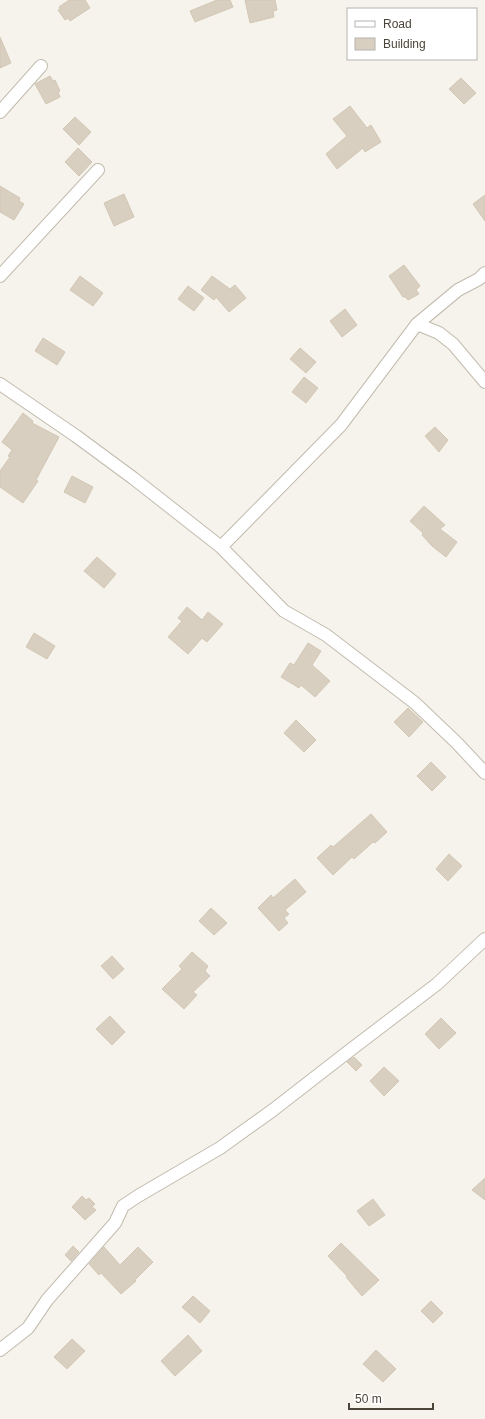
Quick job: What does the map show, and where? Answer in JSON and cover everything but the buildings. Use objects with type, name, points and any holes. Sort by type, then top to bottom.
[{"type":"street","points":[[0,112],[41,66]]},
{"type":"street","points":[[0,276],[98,170]]},
{"type":"street","points":[[221,547],[341,425],[417,324],[458,290],[479,279],[485,273]]},
{"type":"street","points":[[417,324],[439,333],[453,344],[485,382]]},
{"type":"street","points":[[0,384],[76,436],[133,478],[221,547],[284,611],[326,635],[415,704],[457,743],[485,773]]},
{"type":"street","points":[[0,1350],[28,1328],[47,1300],[115,1223],[123,1206],[220,1148],[273,1110],[349,1050],[437,984],[485,939]]}]
